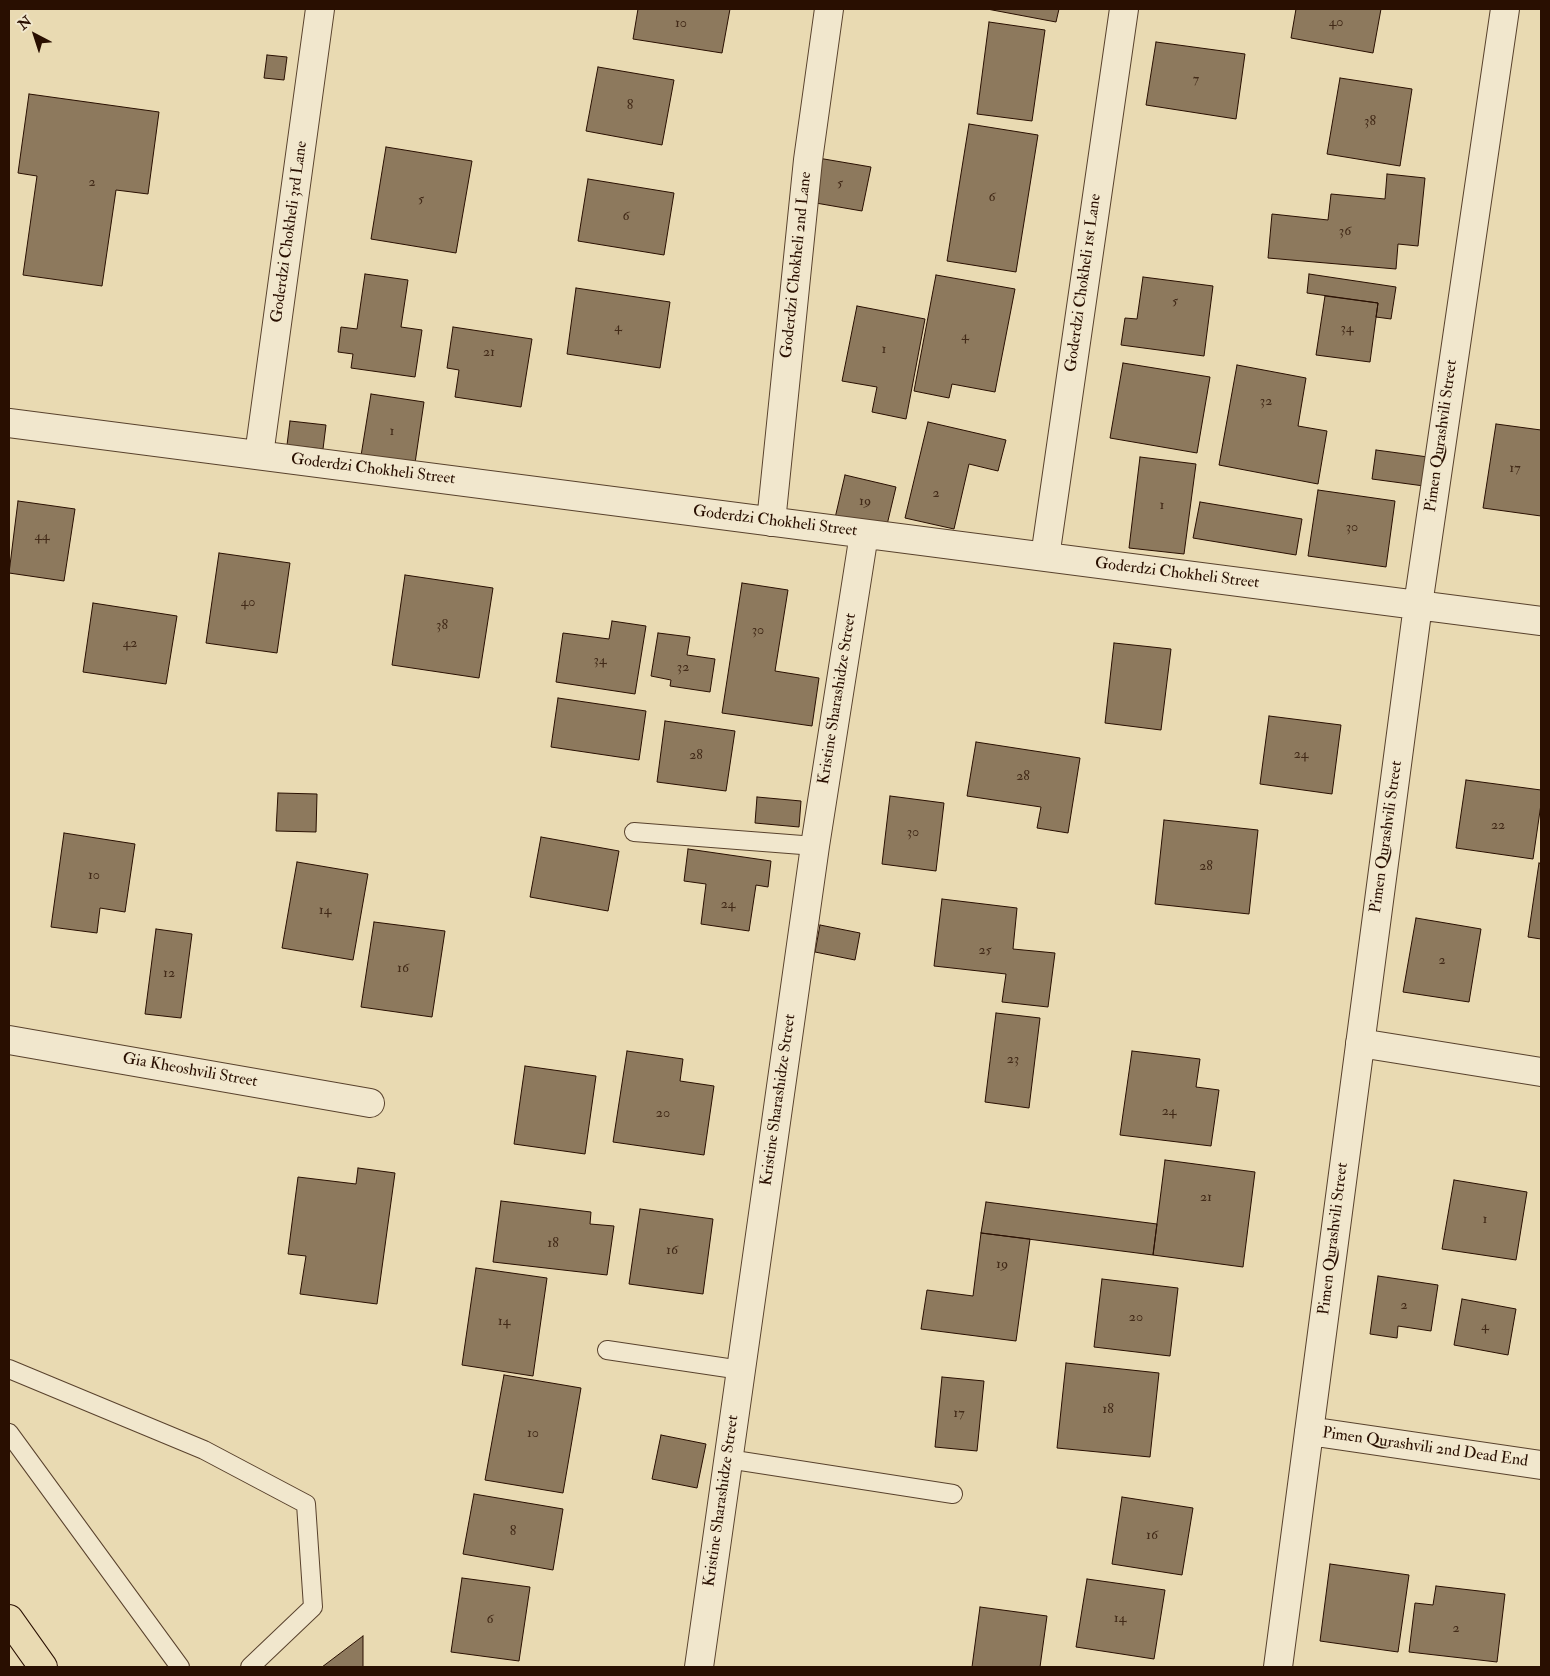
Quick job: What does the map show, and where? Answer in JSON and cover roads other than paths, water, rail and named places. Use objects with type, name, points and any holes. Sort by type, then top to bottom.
[{"type":"highway","points":[[9,1619],[43,1667]]},
{"type":"street","name":"Goderdzi Chokheli 3rd Lane","points":[[259,456],[320,9]]},
{"type":"street","name":"Goderdzi Chokheli 2nd Lane","points":[[771,522],[808,160],[829,9]]},
{"type":"street","name":"Goderdzi Chokheli 1st Lane","points":[[1045,557],[1124,9]]},
{"type":"street","name":"Pimen Qurashvili Street","points":[[1278,1667],[1418,605],[1504,9]]},
{"type":"street","name":"Goderdzi Chokheli Street","points":[[9,423],[1541,621]]},
{"type":"street","name":"Kristine Sharashidze Street","points":[[699,1667],[816,846],[864,534]]},
{"type":"street","name":"Gia Kheoshvili Street","points":[[9,1040],[370,1103]]},
{"type":"street","points":[[1360,1044],[1541,1072]]},
{"type":"street","name":"Pimen Qurashvili 2nd Dead End","points":[[1309,1431],[1541,1466]]},
{"type":"lane","points":[[634,832],[816,846]]},
{"type":"lane","points":[[607,1350],[741,1370]]},
{"type":"lane","points":[[9,1368],[204,1450],[306,1504],[313,1607],[250,1667]]},
{"type":"lane","points":[[9,1433],[180,1667]]},
{"type":"lane","points":[[728,1459],[953,1494]]}]
